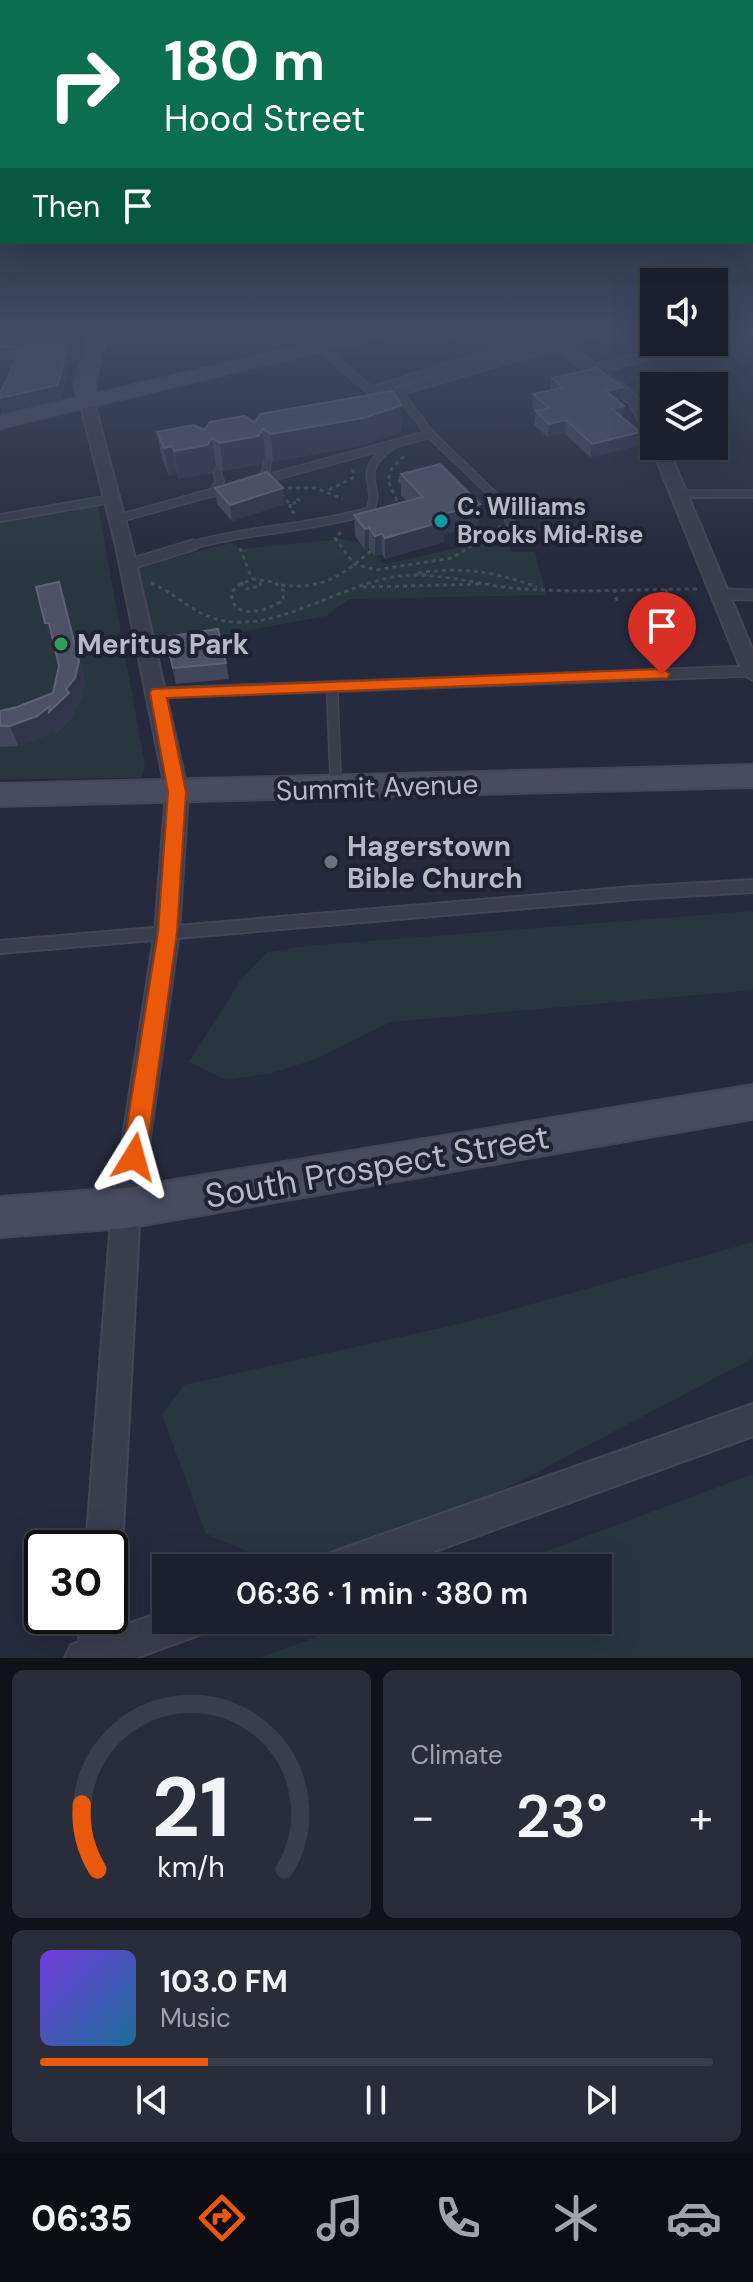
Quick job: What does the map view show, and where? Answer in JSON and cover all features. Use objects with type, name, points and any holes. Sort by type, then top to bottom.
[{"type":"main road","points":[[0,422],[55,409]]},
{"type":"main road","name":"Summit Avenue","points":[[0,795],[753,776]]},
{"type":"main road","name":"South Prospect Street","points":[[0,1217],[126,1208],[753,1102]]},
{"type":"street","points":[[89,409],[158,693],[177,792],[167,932],[126,1208],[105,1530]]},
{"type":"street","points":[[665,460],[751,667]]},
{"type":"street","points":[[378,1554],[753,1420]]},
{"type":"street","points":[[90,1656],[95,1634]]},
{"type":"street","points":[[90,1656],[152,1634]]},
{"type":"lane","points":[[411,409],[430,434],[503,504],[512,530]]},
{"type":"lane","points":[[245,484],[430,434]]},
{"type":"lane","points":[[128,570],[236,535],[335,521],[369,511],[374,503],[367,478],[373,458],[394,444]]},
{"type":"lane","points":[[258,480],[266,473],[267,463]]},
{"type":"lane","points":[[213,493],[220,481],[217,472]]},
{"type":"lane","points":[[117,519],[232,487]]},
{"type":"lane","points":[[679,494],[753,494]]},
{"type":"lane","points":[[0,518],[111,499]]},
{"type":"lane","points":[[719,591],[753,595]]},
{"type":"lane","points":[[158,693],[751,667]]},
{"type":"lane","points":[[332,687],[336,788]]},
{"type":"lane","points":[[0,947],[633,893],[753,886]]},
{"type":"path","points":[[403,514],[391,495],[386,476],[391,467],[412,453]]},
{"type":"path","points":[[327,491],[346,484],[354,477],[351,464]]},
{"type":"path","points":[[391,495],[407,490],[397,478],[407,476]]},
{"type":"path","points":[[299,515],[290,510],[290,504],[276,491],[302,486],[327,491],[343,499]]},
{"type":"path","points":[[290,504],[300,501],[296,498]]},
{"type":"path","points":[[335,538],[354,564],[376,570],[452,558],[489,535],[489,528],[512,530]]},
{"type":"path","points":[[236,535],[252,579]]},
{"type":"path","points":[[297,587],[252,579],[234,587],[229,601],[243,611],[265,612],[277,607],[284,595],[297,587],[339,578],[371,551]]},
{"type":"path","points":[[128,570],[165,587],[196,612],[231,622],[267,620],[353,587],[460,567],[501,572],[543,590]]},
{"type":"path","points":[[406,576],[447,577],[543,590],[719,591]]},
{"type":"path","points":[[241,582],[246,589],[254,589],[261,586],[259,579]]},
{"type":"path","points":[[353,587],[405,584],[458,588],[484,583]]},
{"type":"path","points":[[278,584],[284,595]]},
{"type":"path","points":[[614,589],[617,601]]},
{"type":"path","points":[[666,589],[669,600]]},
{"type":"path","points":[[265,612],[267,620]]},
{"type":"shaded area","name":"Meritus Park","points":[[98,506],[145,765],[141,778],[0,779],[0,522]]},
{"type":"shaded area","points":[[342,539],[358,542],[385,564],[490,541],[492,547],[509,547],[512,552],[535,552],[546,595],[349,599],[326,616],[154,648],[136,567],[232,543],[239,549]]},
{"type":"shaded area","points":[[753,911],[753,990],[391,1022],[313,1060],[272,1073],[227,1080],[189,1062],[240,981],[267,952],[307,946]]},
{"type":"shaded area","points":[[753,1242],[753,1358],[382,1554],[254,1554],[206,1534],[162,1415],[184,1385],[468,1322]]},
{"type":"shaded area","points":[[753,1474],[753,1658],[260,1658],[324,1634],[612,1634],[612,1554],[539,1554]]},
{"type":"building","points":[[287,409],[389,409],[363,418],[271,434],[263,429],[258,436],[220,443],[212,438],[207,445],[174,451],[172,446],[164,448],[157,432],[194,425],[204,430],[210,422],[244,416],[255,422],[260,414]]},
{"type":"building","points":[[612,409],[640,432],[592,444],[566,420],[549,424],[536,411]]},
{"type":"building","points":[[440,464],[480,504],[440,515],[445,521],[385,538],[382,534],[375,536],[369,528],[365,529],[354,515],[423,497],[401,474]]},
{"type":"building","points":[[267,472],[283,488],[230,505],[215,488]]},
{"type":"building","points":[[59,582],[79,661],[75,678],[66,689],[69,693],[49,712],[50,706],[37,716],[10,726],[0,726],[0,711],[53,693],[59,666],[49,623],[45,623],[36,587]]},
{"type":"building","points":[[218,629],[226,663],[173,668],[165,637]]},
{"type":"place","name":"C. Williams Brooks Mid‐Rise","points":[[441,521]]},
{"type":"place","name":"Meritus Park","points":[[61,644]]},
{"type":"place","name":"Hagerstown Bible Church","points":[[331,862]]},
{"type":"route","points":[[134,1157],[167,932],[177,792],[158,693],[662,674]]}]
